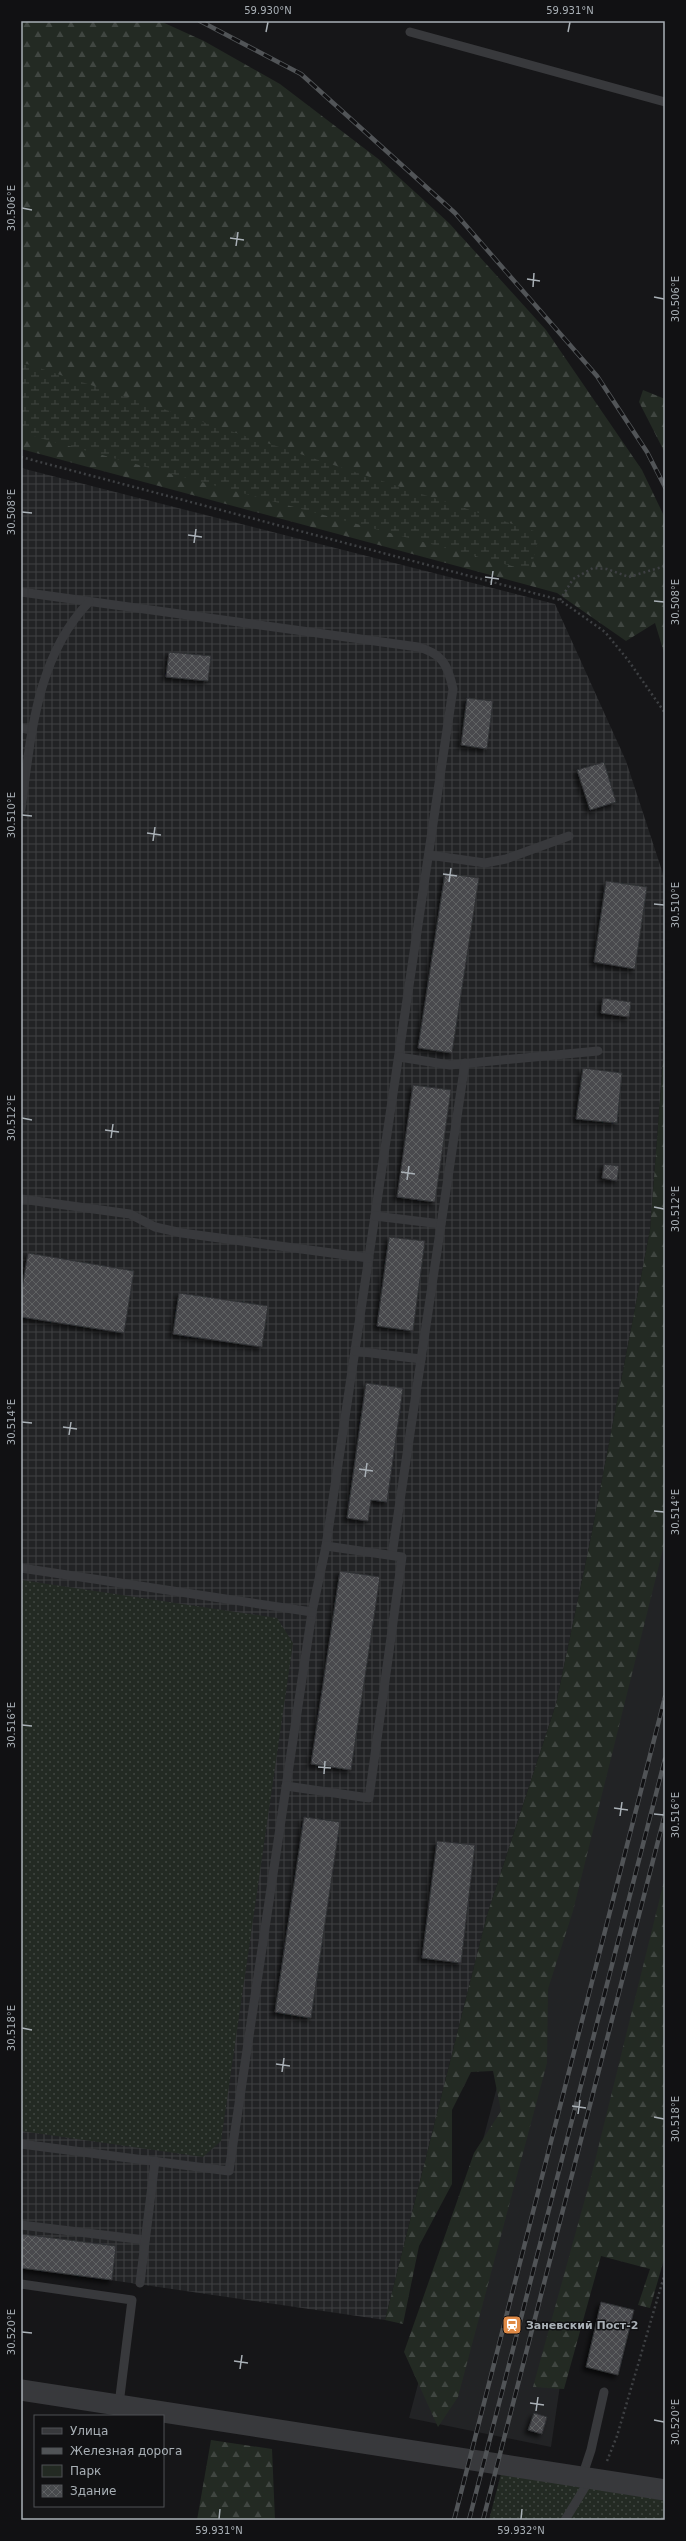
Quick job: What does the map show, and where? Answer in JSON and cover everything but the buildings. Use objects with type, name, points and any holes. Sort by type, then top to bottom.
[{"type":"street","points":[[21,2390],[119,2404],[665,2490]]},
{"type":"lane","points":[[410,32],[665,102]]},
{"type":"lane","points":[[21,592],[433,651],[442,660],[450,673],[453,688],[326,1546],[312,1612],[229,2171],[21,2144]]},
{"type":"lane","points":[[21,809],[32,730],[42,684],[56,648],[72,620],[89,602]]},
{"type":"lane","points":[[21,728],[32,730]]},
{"type":"lane","points":[[429,855],[485,863],[506,859],[569,836]]},
{"type":"lane","points":[[399,1057],[450,1065],[598,1051]]},
{"type":"lane","points":[[392,1555],[465,1063]]},
{"type":"lane","points":[[21,1199],[130,1214],[155,1227],[182,1233],[369,1258]]},
{"type":"lane","points":[[375,1216],[441,1224]]},
{"type":"lane","points":[[355,1351],[421,1359]]},
{"type":"lane","points":[[286,1786],[369,1798],[402,1557],[326,1546]]},
{"type":"lane","points":[[21,1568],[312,1612]]},
{"type":"lane","points":[[140,2283],[155,2161]]},
{"type":"lane","points":[[21,2225],[145,2240]]},
{"type":"lane","points":[[21,2284],[132,2300],[119,2404]]},
{"type":"lane","points":[[565,2520],[591,2478],[592,2450],[604,2392]]},
{"type":"path","points":[[21,457],[560,600],[605,632],[628,660],[665,713]]},
{"type":"path","points":[[560,600],[573,580],[593,568],[607,569],[629,577],[665,566]]},
{"type":"path","points":[[591,2478],[617,2436],[665,2273]]},
{"type":"shaded area","points":[[21,468],[555,604],[626,761],[665,880],[665,1034],[650,1230],[590,1542],[556,1704],[487,1915],[385,2320],[21,2267]]},
{"type":"shaded area","points":[[665,1455],[665,1951],[576,2277],[551,2447],[409,2418]]},
{"type":"green space","points":[[21,21],[160,21],[204,41],[280,84],[381,161],[449,223],[546,330],[642,470],[665,518],[665,656],[655,623],[626,641],[557,593],[21,449]]},
{"type":"green space","points":[[21,362],[540,533],[530,571],[21,433]]},
{"type":"green space","points":[[643,390],[665,399],[665,453],[639,402]]},
{"type":"green space","points":[[665,1034],[665,1541],[573,1911],[548,1989],[547,2063],[458,2397],[438,2427],[404,2352],[474,2153],[501,2111],[493,2071],[471,2072],[452,2110],[452,2184],[419,2246],[403,2324],[385,2320],[487,1915],[556,1704],[590,1542],[650,1230]]},
{"type":"green space","points":[[21,1580],[277,1618],[293,1643],[221,2141],[203,2157],[21,2131]]},
{"type":"green space","points":[[665,1877],[665,2256],[650,2308],[638,2305],[650,2269],[601,2256],[564,2389],[533,2387],[591,2177]]},
{"type":"green space","points":[[211,2440],[272,2449],[275,2520],[197,2520]]},
{"type":"green space","points":[[502,2470],[665,2498],[665,2520],[489,2520]]},
{"type":"railway","points":[[200,21],[301,74],[455,213],[597,376],[647,452],[665,487]]},
{"type":"railway","points":[[454,2520],[665,1697]]},
{"type":"railway","points":[[469,2520],[665,1759]]},
{"type":"railway","points":[[483,2520],[665,1814]]},
{"type":"place","name":"Заневский Пост-2","points":[[512,2325]]}]
